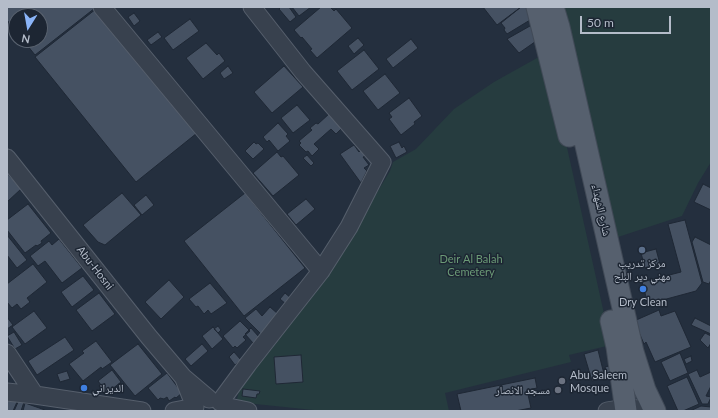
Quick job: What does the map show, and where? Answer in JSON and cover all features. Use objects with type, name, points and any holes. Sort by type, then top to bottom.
[{"type":"main road","name":"شارع الشهداء","points":[[541,7],[617,347],[619,410]]},
{"type":"main road","name":"شارع الشهداء","points":[[541,7],[633,352],[645,390],[655,411]]},
{"type":"street","points":[[102,7],[321,271]]},
{"type":"street","points":[[211,406],[248,364],[321,271],[349,227],[382,162],[303,72],[252,7]]},
{"type":"street","name":"Abu-Hosni","points":[[7,158],[149,337],[183,377],[211,406]]},
{"type":"street","points":[[7,353],[35,395]]},
{"type":"street","points":[[7,392],[142,411]]},
{"type":"street","points":[[174,411],[211,406],[248,411]]},
{"type":"street","points":[[619,410],[655,411]]},
{"type":"green space","points":[[563,7],[711,7],[711,162],[698,183],[682,216],[612,239]]},
{"type":"green space","name":"Deir Al Balah Cemetery","points":[[546,53],[611,345],[569,355],[571,362],[445,393],[449,411],[323,411],[236,402],[244,374],[349,239],[390,171],[393,162],[416,149],[454,109],[494,82]]},
{"type":"building","points":[[7,7],[95,7],[48,45],[48,8],[8,8],[8,21]]},
{"type":"building","points":[[281,7],[289,7],[296,17],[290,22],[279,9]]},
{"type":"building","points":[[292,7],[311,7],[299,16]]},
{"type":"building","points":[[321,7],[330,7],[334,11],[336,9],[352,28],[317,58],[310,50],[312,49],[294,30]]},
{"type":"building","points":[[483,7],[521,7],[497,25]]},
{"type":"building","points":[[521,7],[529,7],[535,17],[507,34],[501,23]]},
{"type":"building","points":[[96,9],[197,133],[136,182],[35,57]]},
{"type":"building","points":[[134,13],[140,21],[134,26],[128,17]]},
{"type":"building","points":[[190,19],[199,31],[173,50],[164,38]]},
{"type":"building","points":[[537,22],[542,37],[519,53],[507,39]]},
{"type":"building","points":[[158,32],[162,37],[151,45],[147,40]]},
{"type":"building","points":[[358,38],[364,45],[354,54],[348,46]]},
{"type":"building","points":[[411,39],[418,48],[393,68],[386,59]]},
{"type":"building","points":[[206,43],[217,55],[219,53],[225,61],[203,79],[186,58]]},
{"type":"building","points":[[29,48],[44,48],[35,55]]},
{"type":"building","points":[[364,50],[379,69],[352,90],[337,71]]},
{"type":"building","points":[[228,66],[233,73],[224,79],[220,73]]},
{"type":"building","points":[[284,66],[303,87],[272,113],[254,92]]},
{"type":"building","points":[[385,74],[400,93],[378,110],[363,91]]},
{"type":"building","points":[[409,98],[422,116],[414,122],[415,124],[401,135],[389,119],[392,117],[389,113]]},
{"type":"building","points":[[297,105],[310,120],[293,133],[281,118]]},
{"type":"building","points":[[330,113],[343,127],[336,134],[331,129],[314,144],[319,149],[312,156],[308,151],[306,152],[299,145],[301,143],[299,141],[312,130],[310,128],[316,123],[318,124]]},
{"type":"building","points":[[278,123],[288,134],[286,136],[290,141],[278,151],[269,140],[267,142],[263,137]]},
{"type":"building","points":[[254,142],[256,144],[258,143],[264,149],[253,159],[245,151]]},
{"type":"building","points":[[399,142],[402,148],[404,146],[407,152],[396,158],[390,146]]},
{"type":"building","points":[[354,145],[359,152],[361,150],[366,156],[363,157],[369,165],[364,168],[367,171],[361,183],[340,154]]},
{"type":"building","points":[[277,152],[281,157],[283,156],[299,175],[273,196],[253,173]]},
{"type":"building","points":[[307,155],[314,163],[311,166],[303,158]]},
{"type":"building","points":[[7,173],[21,189],[7,202]]},
{"type":"building","points":[[703,184],[711,188],[711,210],[694,202]]},
{"type":"building","points":[[122,193],[141,215],[105,245],[98,242],[83,225]]},
{"type":"building","points":[[245,193],[305,268],[244,316],[184,241]]},
{"type":"building","points":[[146,195],[154,205],[142,215],[134,205]]},
{"type":"building","points":[[306,199],[315,209],[296,225],[287,214]]},
{"type":"building","points":[[28,204],[51,233],[41,241],[42,243],[37,246],[36,245],[25,253],[7,230],[7,220]]},
{"type":"building","points":[[685,220],[702,283],[696,291],[648,304],[642,282],[681,272],[668,224]]},
{"type":"building","points":[[7,235],[27,260],[17,268],[7,255]]},
{"type":"building","points":[[695,237],[711,245],[711,280],[709,284],[703,282],[692,242]]},
{"type":"building","points":[[59,239],[82,268],[62,283],[45,261],[38,266],[30,256],[49,241],[52,245]]},
{"type":"building","points":[[656,249],[660,264],[645,268],[641,253]]},
{"type":"building","points":[[33,264],[47,282],[27,298],[30,302],[21,309],[17,304],[12,308],[7,302],[7,284]]},
{"type":"building","points":[[83,276],[94,290],[72,307],[61,292]]},
{"type":"building","points":[[169,280],[184,297],[161,319],[145,302]]},
{"type":"building","points":[[210,283],[227,303],[211,314],[208,310],[204,314],[198,306],[196,307],[189,299]]},
{"type":"building","points":[[99,293],[115,314],[92,331],[76,310]]},
{"type":"building","points":[[285,293],[292,299],[287,305],[280,299]]},
{"type":"building","points":[[270,307],[278,314],[269,323],[273,326],[264,337],[245,318],[256,309],[262,316]]},
{"type":"building","points":[[659,310],[661,316],[675,311],[691,347],[655,362],[646,342],[644,344],[634,321]]},
{"type":"building","points":[[34,311],[47,328],[25,344],[12,327]]},
{"type":"building","points":[[7,317],[13,325],[7,329]]},
{"type":"building","points":[[695,318],[711,326],[711,334],[691,325]]},
{"type":"building","points":[[240,321],[250,331],[243,337],[246,340],[237,348],[235,346],[233,348],[223,336]]},
{"type":"building","points":[[218,326],[221,330],[218,333],[214,329]]},
{"type":"building","points":[[213,327],[223,339],[212,349],[202,336]]},
{"type":"building","points":[[251,328],[259,337],[253,343],[245,334]]},
{"type":"building","points":[[14,332],[22,345],[15,349],[7,336]]},
{"type":"building","points":[[705,333],[711,336],[711,343],[708,348],[700,340]]},
{"type":"building","points":[[65,337],[74,350],[37,375],[28,361]]},
{"type":"building","points":[[96,341],[112,362],[102,369],[101,367],[83,381],[69,364],[84,353],[82,351]]},
{"type":"building","points":[[138,344],[162,374],[135,396],[110,365]]},
{"type":"building","points":[[202,344],[208,351],[191,366],[185,359]]},
{"type":"building","points":[[598,350],[605,378],[592,381],[584,354]]},
{"type":"building","points":[[234,352],[241,360],[235,365],[229,357]]},
{"type":"building","points":[[680,353],[688,373],[670,381],[661,362]]},
{"type":"building","points":[[301,355],[303,382],[276,384],[274,357]]},
{"type":"building","points":[[691,356],[692,361],[686,364],[684,359]]},
{"type":"building","points":[[613,365],[616,376],[608,378],[605,367]]},
{"type":"building","points":[[112,370],[121,382],[107,393],[98,381]]},
{"type":"building","points":[[697,370],[700,377],[711,372],[711,386],[706,396],[711,397],[708,404],[702,404],[688,374]]},
{"type":"building","points":[[67,371],[70,379],[60,382],[57,374]]},
{"type":"building","points":[[167,373],[182,393],[169,401],[167,397],[164,399],[160,398],[158,400],[148,388]]},
{"type":"building","points":[[687,377],[699,404],[683,411],[678,411],[667,386]]},
{"type":"building","points":[[535,378],[537,388],[527,390],[531,408],[515,411],[461,411],[457,394]]},
{"type":"building","points":[[243,389],[260,391],[256,398],[242,396]]},
{"type":"building","points":[[7,399],[17,402],[13,411],[7,411]]},
{"type":"building","points":[[19,400],[24,402],[21,411],[14,411]]},
{"type":"building","points":[[25,403],[45,410],[45,411],[23,411]]},
{"type":"building","points":[[701,406],[711,407],[711,411],[690,411]]},
{"type":"place","name":"مركز تدريب مهني دير البلح","points":[[642,250]]},
{"type":"place","name":"Dry Clean","points":[[643,289]]},
{"type":"place","name":"Abu Saleem Mosque","points":[[562,381]]},
{"type":"place","name":"الديراني","points":[[84,388]]},
{"type":"place","name":"مسجد الانصار","points":[[558,390]]}]
